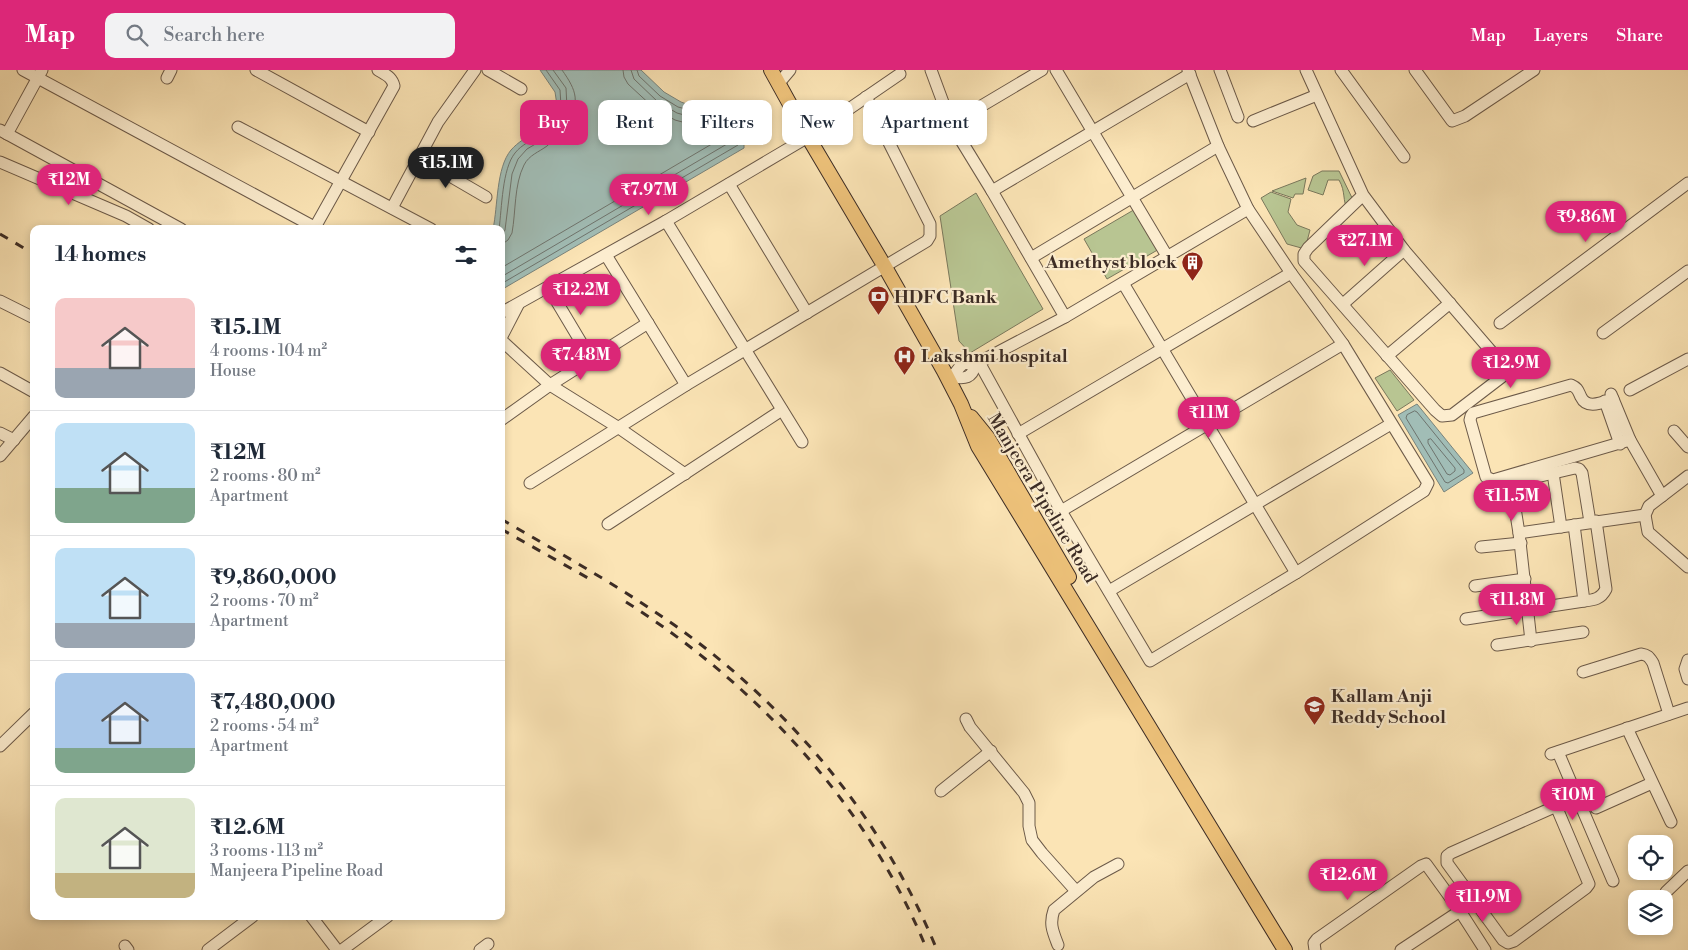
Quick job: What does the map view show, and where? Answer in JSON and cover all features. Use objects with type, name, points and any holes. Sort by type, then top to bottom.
[{"type":"main road","points":[[771,70],[788,100]]},
{"type":"main road","points":[[813,145],[951,378],[961,404]]},
{"type":"main road","name":"Manjeera Pipeline Road","points":[[961,404],[978,446],[1284,950]]},
{"type":"main road","name":"Manjeera Pipeline Road","points":[[961,404],[988,438],[1101,632],[1295,950]]},
{"type":"street","points":[[23,70],[40,74],[311,225]]},
{"type":"street","points":[[256,70],[369,132]]},
{"type":"street","points":[[318,225],[394,86],[393,80],[389,76],[378,70]]},
{"type":"street","points":[[392,208],[438,122],[475,70]]},
{"type":"street","points":[[488,70],[521,89]]},
{"type":"street","points":[[779,83],[790,70]]},
{"type":"street","points":[[931,70],[942,100]]},
{"type":"street","points":[[987,102],[1042,70]]},
{"type":"street","points":[[1056,70],[1167,256]]},
{"type":"street","points":[[1220,70],[1238,117]]},
{"type":"street","points":[[1306,70],[1363,196],[1404,250],[1503,365],[1503,376],[1452,415],[1442,416],[1304,261],[1304,254],[1308,248],[1363,196]]},
{"type":"street","points":[[1341,70],[1404,157]]},
{"type":"street","points":[[1418,71],[1452,121],[1465,116],[1534,70]]},
{"type":"street","points":[[978,365],[1061,511],[1150,661],[1296,573],[1424,491],[1428,483],[1343,344],[1248,208],[1218,146],[1189,72],[1093,132],[992,191]]},
{"type":"street","points":[[40,74],[4,132],[174,225]]},
{"type":"street","points":[[853,106],[900,74]]},
{"type":"street","points":[[1253,121],[1318,95]]},
{"type":"street","points":[[530,483],[686,385],[927,241],[930,236],[930,224],[866,97]]},
{"type":"street","points":[[238,126],[424,225]]},
{"type":"street","points":[[505,312],[666,221],[795,145]]},
{"type":"street","points":[[963,145],[1065,317]]},
{"type":"street","points":[[1031,258],[1218,146]]},
{"type":"street","points":[[419,158],[486,197]]},
{"type":"street","points":[[0,162],[126,216],[142,225]]},
{"type":"street","points":[[1500,323],[1688,183]]},
{"type":"street","points":[[729,184],[807,313]]},
{"type":"street","points":[[126,216],[130,201]]},
{"type":"street","points":[[951,378],[964,363],[978,365],[985,359],[1065,317],[1248,208]]},
{"type":"street","points":[[155,225],[158,216]]},
{"type":"street","points":[[666,221],[802,442]]},
{"type":"street","points":[[1343,304],[1404,250]]},
{"type":"street","points":[[606,255],[686,385]]},
{"type":"street","points":[[1603,333],[1688,271]]},
{"type":"street","points":[[1018,434],[1291,272]]},
{"type":"street","points":[[1123,282],[1296,573]]},
{"type":"street","points":[[548,288],[591,359]]},
{"type":"street","points":[[0,301],[30,316]]},
{"type":"street","points":[[1387,356],[1450,303]]},
{"type":"street","points":[[505,331],[518,305]]},
{"type":"street","points":[[505,417],[550,385],[648,323]]},
{"type":"street","points":[[505,343],[550,385],[619,428],[685,474]]},
{"type":"street","points":[[1061,511],[1343,344]]},
{"type":"street","points":[[1630,390],[1688,359]]},
{"type":"street","points":[[0,373],[30,390]]},
{"type":"street","points":[[1625,442],[1488,480],[1470,420],[1473,413],[1571,386],[1578,390],[1582,399],[1587,404],[1592,405],[1610,398],[1625,442],[1662,496]]},
{"type":"street","points":[[608,524],[782,410]]},
{"type":"street","points":[[0,456],[30,421]]},
{"type":"street","points":[[1109,591],[1391,424]]},
{"type":"street","points":[[1674,431],[1688,447]]},
{"type":"street","points":[[0,433],[14,440]]},
{"type":"street","points":[[1466,619],[1597,599],[1603,595],[1606,589],[1593,522],[1580,470],[1575,468],[1484,489]]},
{"type":"street","points":[[1552,473],[1561,527]]},
{"type":"street","points":[[1688,476],[1649,506],[1645,515],[1648,532],[1688,568]]},
{"type":"street","points":[[1511,483],[1520,538],[1531,640]]},
{"type":"street","points":[[1481,547],[1561,527],[1645,515]]},
{"type":"street","points":[[1574,525],[1584,601]]},
{"type":"street","points":[[1474,586],[1525,579]]},
{"type":"street","points":[[1497,645],[1583,632]]},
{"type":"street","points":[[1583,672],[1640,654],[1646,655],[1653,663],[1669,714]]},
{"type":"street","points":[[1688,660],[1685,668],[1688,679]]},
{"type":"street","points":[[1613,881],[1555,753],[1688,708]]},
{"type":"street","points":[[0,746],[30,717]]},
{"type":"street","points":[[966,719],[970,727],[1024,793],[1029,803],[1029,826],[1032,840],[1076,891]]},
{"type":"street","points":[[1627,728],[1671,822]]},
{"type":"street","points":[[941,791],[991,751]]},
{"type":"street","points":[[1596,808],[1652,783]]},
{"type":"street","points":[[1556,806],[1589,884],[1514,941],[1508,943],[1503,940],[1447,863],[1447,856],[1451,853],[1576,797]]},
{"type":"street","points":[[1585,871],[1604,861]]},
{"type":"street","points":[[1058,945],[1051,927],[1051,918],[1054,910],[1094,877],[1118,864]]},
{"type":"street","points":[[1315,950],[1314,943],[1317,939],[1426,864],[1485,950]]},
{"type":"street","points":[[1668,890],[1688,871]]},
{"type":"street","points":[[1401,950],[1460,911]]},
{"type":"street","points":[[208,950],[248,920]]},
{"type":"street","points":[[315,920],[337,950]]},
{"type":"street","points":[[342,950],[383,920]]},
{"type":"green space","points":[[1322,171],[1339,171],[1356,206],[1348,211],[1343,188],[1339,180],[1328,180],[1323,195],[1308,190],[1313,176]]},
{"type":"green space","points":[[1306,178],[1303,194],[1295,194],[1293,198],[1272,191]]},
{"type":"green space","points":[[1271,192],[1291,199],[1288,212],[1297,225],[1310,230],[1305,249],[1287,244],[1261,198]]},
{"type":"green space","points":[[976,193],[1043,309],[970,353],[959,341],[940,216]]},
{"type":"green space","points":[[1137,208],[1161,248],[1107,279],[1084,239]]},
{"type":"green space","points":[[1390,370],[1414,400],[1397,411],[1375,378]]},
{"type":"water","points":[[540,70],[641,70],[664,92],[682,102],[682,145],[744,145],[744,148],[505,288],[505,225],[494,225],[498,188],[506,158],[520,141],[520,145],[588,145],[588,100],[556,100],[555,92]]},
{"type":"water","points":[[1417,404],[1473,473],[1444,492],[1398,415]]},
{"type":"railway","points":[[0,234],[30,252]]},
{"type":"railway","points":[[505,521],[594,573],[684,632],[725,664],[763,698],[833,774],[863,815],[891,858],[916,903],[937,950]]},
{"type":"railway","points":[[505,531],[588,578]]},
{"type":"railway","points":[[626,602],[674,635],[720,671],[763,710],[804,753],[840,798],[874,846],[902,897],[927,950]]},
{"type":"place","name":"Amethyst block","points":[[1193,281]]},
{"type":"place","name":"HDFC Bank","points":[[878,316]]},
{"type":"place","name":"Lakshmi hospital","points":[[905,375]]},
{"type":"place","name":"Kallam Anji Reddy School","points":[[1315,725]]}]
